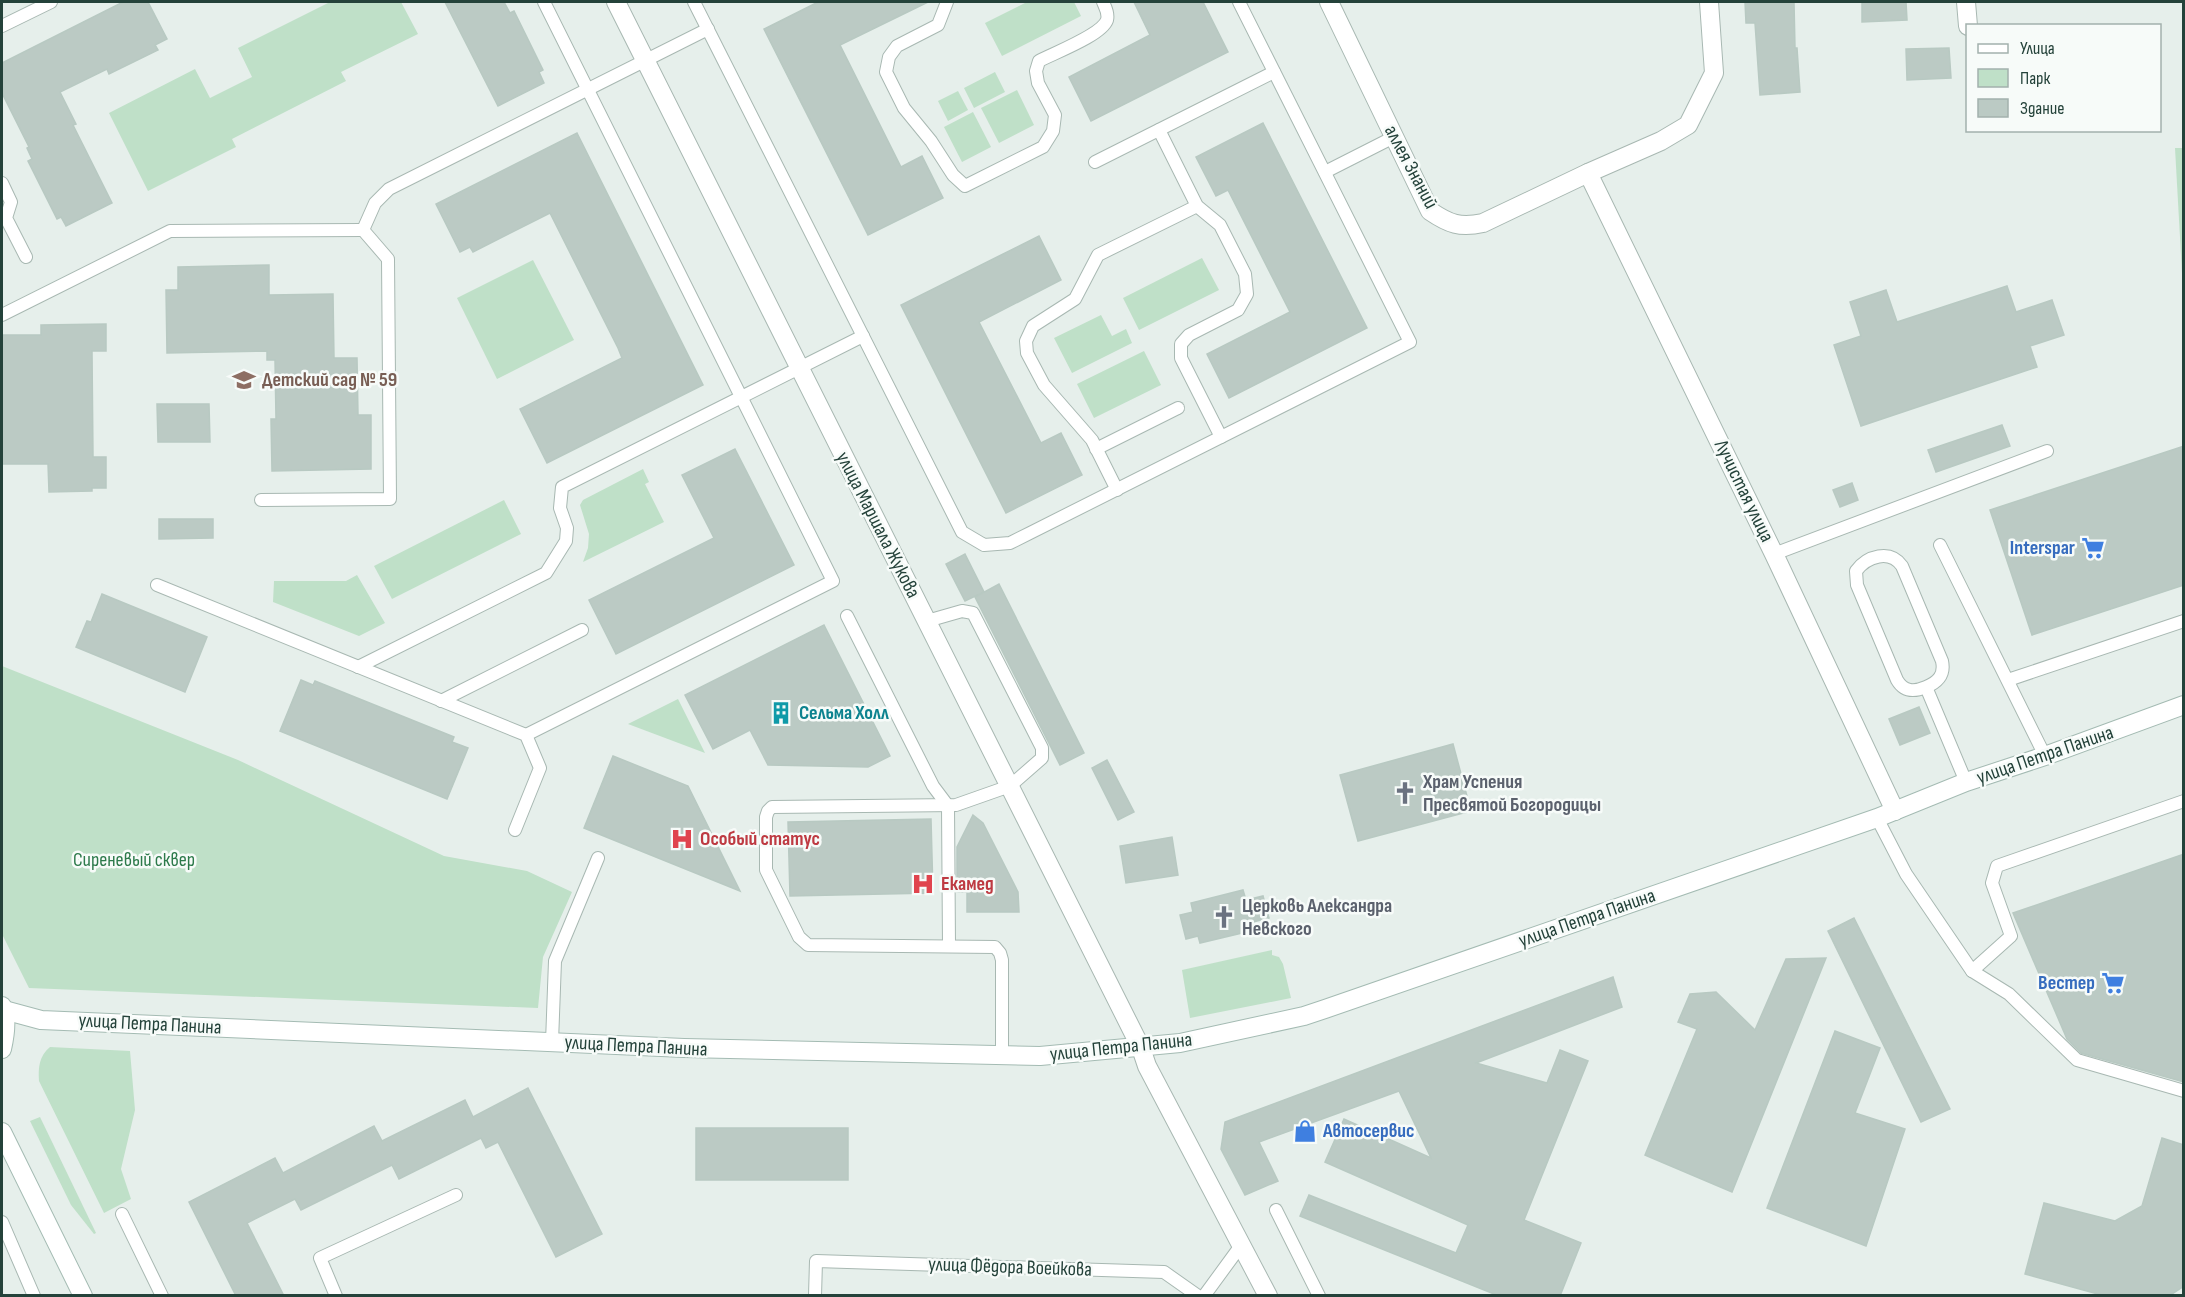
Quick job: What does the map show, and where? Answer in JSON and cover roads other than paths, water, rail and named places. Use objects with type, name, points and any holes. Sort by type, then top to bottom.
[{"type":"street","name":"улица Маршала Жукова","points":[[616,2],[1141,1048],[1147,1066],[1268,1296]]},
{"type":"street","name":"аллея Знаний","points":[[1329,2],[1430,211],[1449,224],[1470,226],[1483,223],[1661,141],[1688,125],[1714,74],[1709,2]]},
{"type":"street","points":[[1966,2],[1968,24]]},
{"type":"street","name":"Лучистая улица","points":[[1588,173],[1774,554],[1895,811]]},
{"type":"street","name":"улица Петра Панина","points":[[3,1008],[41,1020],[684,1048],[1040,1056],[1141,1048],[1304,1016],[1877,818],[1966,782],[2184,705]]},
{"type":"street","points":[[2,1049],[5,1036],[3,1008]]},
{"type":"street","points":[[2,1137],[83,1296]]},
{"type":"lane","points":[[2,26],[51,2]]},
{"type":"lane","points":[[526,735],[833,580],[544,2]]},
{"type":"lane","points":[[694,2],[962,532],[984,545],[1010,543],[1410,342],[1239,2]]},
{"type":"lane","points":[[946,2],[938,25],[897,46],[889,57],[886,72],[904,108],[931,141],[953,175],[964,186],[1043,147],[1054,130],[1054,115],[1038,83],[1036,71],[1039,61],[1100,30],[1107,20],[1107,9],[1103,2]]},
{"type":"lane","points":[[363,230],[375,203],[389,189],[708,29]]},
{"type":"lane","points":[[1095,162],[1274,72]]},
{"type":"lane","points":[[1158,130],[1197,206],[1220,225],[1245,274],[1247,294],[1238,310],[1189,335],[1181,344],[1181,358],[1221,437]]},
{"type":"lane","points":[[1325,172],[1394,137]]},
{"type":"lane","points":[[2,183],[11,202],[6,218],[26,257]]},
{"type":"lane","points":[[1117,489],[1092,440],[1044,385],[1027,353],[1026,341],[1034,326],[1075,299],[1098,255],[1197,206]]},
{"type":"lane","points":[[2,315],[170,231],[363,230]]},
{"type":"lane","points":[[261,500],[390,499],[387,259],[363,230]]},
{"type":"lane","points":[[358,667],[546,573],[566,541],[567,528],[560,508],[562,487],[863,336]]},
{"type":"lane","points":[[1096,449],[1178,408]]},
{"type":"lane","points":[[1774,554],[2047,451]]},
{"type":"lane","points":[[1940,545],[2045,756]]},
{"type":"lane","points":[[1885,555],[1892,556],[1902,566],[1944,668],[1938,680],[1926,687],[1913,691],[1906,689],[1897,680],[1857,585],[1856,572],[1866,562],[1885,555]]},
{"type":"lane","points":[[157,585],[526,735],[540,768],[515,830]]},
{"type":"lane","points":[[927,621],[962,611],[973,613],[1043,754],[1039,762],[1010,786],[964,803],[948,806],[772,807],[766,817],[766,870],[799,937],[808,945],[995,947],[1000,953],[1002,1055]]},
{"type":"lane","points":[[847,616],[933,786],[948,806],[949,946]]},
{"type":"lane","points":[[2008,680],[2184,621]]},
{"type":"lane","points":[[441,700],[582,630]]},
{"type":"lane","points":[[1926,687],[1966,782]]},
{"type":"lane","points":[[1972,971],[2012,936],[1992,883],[1997,866],[2184,801]]},
{"type":"lane","points":[[1877,818],[1906,874],[1972,971],[2009,994],[2077,1060],[2184,1090]]},
{"type":"lane","points":[[552,1042],[555,961],[598,858]]},
{"type":"lane","points":[[336,1296],[320,1258],[456,1194]]},
{"type":"lane","points":[[1276,1210],[1319,1296]]},
{"type":"lane","points":[[122,1214],[162,1296]]},
{"type":"lane","points":[[2,1222],[34,1296]]},
{"type":"lane","points":[[1204,1296],[1242,1244]]},
{"type":"lane","name":"улица Фёдора Воейкова","points":[[815,1296],[816,1261],[1164,1272],[1198,1296]]},
{"type":"place","name":"Детский сад № 59","points":[[244,380]]},
{"type":"place","name":"Interspar","points":[[2093,548]]},
{"type":"place","name":"Сельма Холл","points":[[781,713]]},
{"type":"place","name":"Храм Успения Пресвятой Богородицы","points":[[1405,793]]},
{"type":"place","name":"Особый статус","points":[[682,839]]},
{"type":"place","name":"Екамед","points":[[923,884]]},
{"type":"place","name":"Церковь Александра Невского","points":[[1224,917]]},
{"type":"place","name":"Вестер","points":[[2113,983]]},
{"type":"place","name":"Автосервис","points":[[1305,1131]]},
{"type":"park label","name":"Сиреневый сквер","points":[[134,860]]}]
